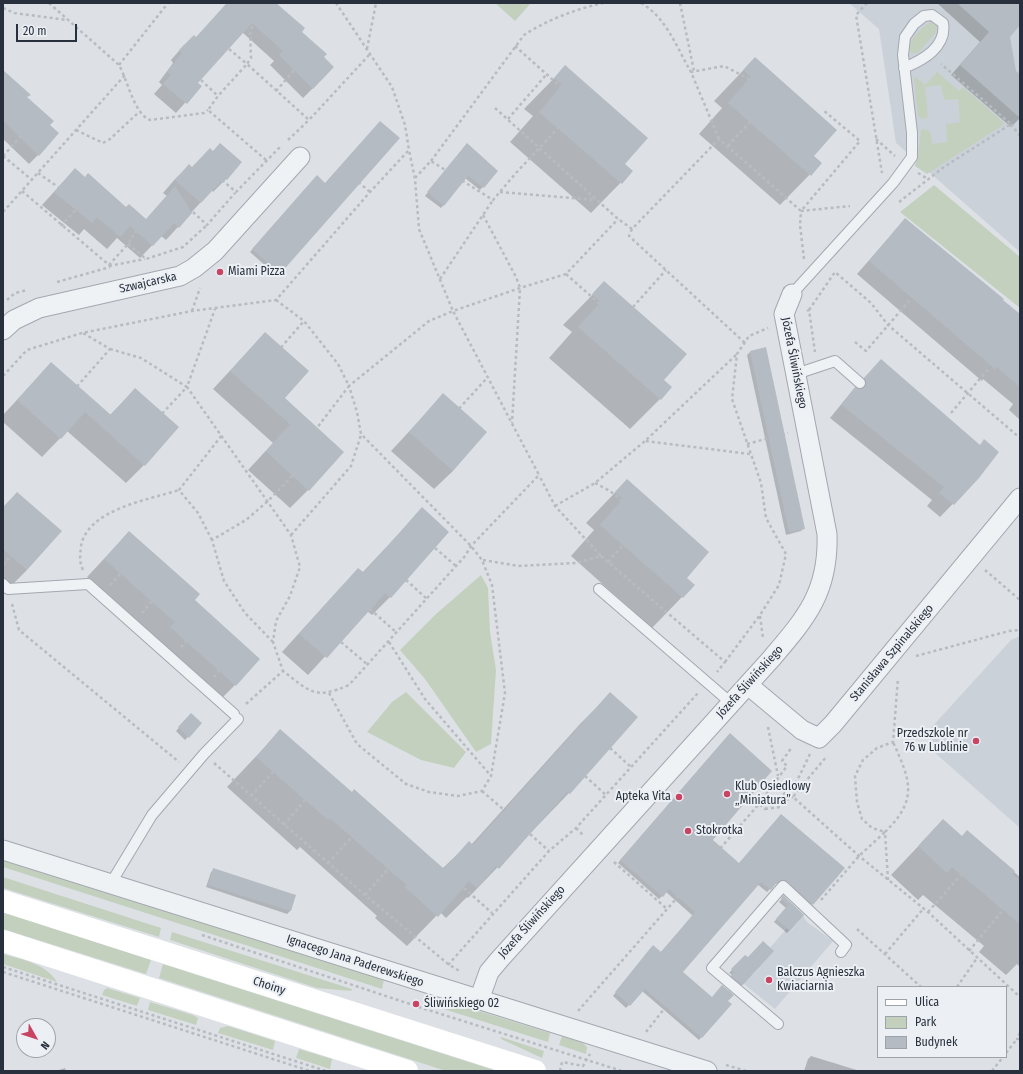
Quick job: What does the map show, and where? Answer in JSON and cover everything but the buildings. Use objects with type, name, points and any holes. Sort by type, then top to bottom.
[{"type":"street","name":"Szwajcarska","points":[[3,330],[14,320],[39,308],[180,276],[194,268],[215,251],[300,157]]},
{"type":"street","name":"Józefa Śliwińskiego","points":[[481,993],[490,972],[499,960],[598,848],[748,686],[810,612],[822,584],[828,552],[827,534],[784,314],[792,294]]},
{"type":"street","name":"Stanisława Szpinalskiego","points":[[819,738],[833,724],[1020,498]]},
{"type":"street","points":[[748,686],[802,730],[819,738]]},
{"type":"street","name":"Ignacego Jana Paderewskiego","points":[[3,850],[481,993],[596,1037],[707,1071]]},
{"type":"street","name":"Choiny","points":[[3,900],[535,1071]]},
{"type":"street","points":[[3,941],[407,1071]]},
{"type":"lane","points":[[792,294],[879,198],[912,157],[912,133],[904,68],[903,55],[905,36],[914,24],[924,16],[932,15],[943,23],[944,32],[940,43],[919,62],[904,68]]},
{"type":"lane","points":[[796,374],[834,361],[860,383]]},
{"type":"lane","points":[[6,587],[88,584],[236,717],[152,815],[111,883]]},
{"type":"lane","points":[[599,589],[731,703]]},
{"type":"lane","points":[[778,1024],[712,968],[783,886],[812,911],[846,945],[841,952]]},
{"type":"path","points":[[49,3],[119,65],[125,75],[139,112],[143,117],[150,120],[204,113],[208,110],[218,96],[251,58],[250,34],[254,22]]},
{"type":"path","points":[[119,65],[168,3]]},
{"type":"path","points":[[367,49],[376,3]]},
{"type":"path","points":[[415,178],[431,161],[524,35],[541,24],[592,5],[603,3]]},
{"type":"path","points":[[641,3],[653,10],[670,34],[692,72],[719,139],[801,211],[851,206]]},
{"type":"path","points":[[680,3],[692,72]]},
{"type":"path","points":[[867,3],[856,15],[882,178],[871,191],[890,208],[944,166],[1011,124]]},
{"type":"path","points":[[3,8],[14,13],[68,20]]},
{"type":"path","points":[[515,46],[563,90]]},
{"type":"path","points":[[229,49],[309,120]]},
{"type":"path","points":[[22,191],[110,267],[146,259],[183,247],[207,225],[266,160],[309,120],[370,54]]},
{"type":"path","points":[[929,54],[1011,124],[1020,136]]},
{"type":"path","points":[[692,72],[724,66],[753,81]]},
{"type":"path","points":[[276,90],[297,67]]},
{"type":"path","points":[[3,212],[125,75]]},
{"type":"path","points":[[508,119],[546,75]]},
{"type":"path","points":[[201,80],[218,96]]},
{"type":"path","points":[[495,108],[618,220],[632,229]]},
{"type":"path","points":[[208,110],[266,160]]},
{"type":"path","points":[[806,279],[800,225],[801,211],[860,141],[823,110]]},
{"type":"path","points":[[76,130],[103,143],[110,139],[139,112]]},
{"type":"path","points":[[728,146],[750,122]]},
{"type":"path","points":[[440,279],[493,200],[558,128]]},
{"type":"path","points":[[22,135],[3,157],[32,180]]},
{"type":"path","points":[[719,139],[632,229],[629,236],[745,342]]},
{"type":"path","points":[[410,150],[415,178],[419,229],[453,311],[555,506],[601,556],[725,662]]},
{"type":"path","points":[[431,161],[493,200]]},
{"type":"path","points":[[38,173],[58,187]]},
{"type":"path","points":[[345,180],[350,175],[370,192]]},
{"type":"path","points":[[222,180],[236,192]]},
{"type":"path","points":[[500,192],[596,200]]},
{"type":"path","points":[[61,226],[78,207]]},
{"type":"path","points":[[193,212],[207,225]]},
{"type":"path","points":[[482,215],[516,277],[520,288],[512,423]]},
{"type":"path","points":[[313,433],[350,386],[429,322],[453,311],[566,274],[618,220]]},
{"type":"path","points":[[108,265],[128,244],[136,231]]},
{"type":"path","points":[[128,244],[146,259]]},
{"type":"path","points":[[555,506],[595,483],[645,441],[702,389],[737,354],[749,336],[809,310],[840,266]]},
{"type":"path","points":[[633,307],[666,270]]},
{"type":"path","points":[[836,272],[871,303],[888,325],[1020,438]]},
{"type":"path","points":[[566,274],[602,306]]},
{"type":"path","points":[[276,300],[304,321],[338,364],[350,386],[361,434],[351,466],[291,535]]},
{"type":"path","points":[[855,342],[866,351],[909,301]]},
{"type":"path","points":[[158,418],[187,387],[215,309]]},
{"type":"path","points":[[809,310],[816,355],[815,368]]},
{"type":"path","points":[[276,352],[304,321]]},
{"type":"path","points":[[82,333],[110,349],[141,358],[187,387],[291,535],[300,567],[290,596],[276,621],[274,642],[283,671],[312,692],[329,693],[349,685],[456,566],[471,546],[539,475]]},
{"type":"path","points":[[73,391],[110,349]]},
{"type":"path","points":[[445,969],[492,913],[549,851],[576,828],[708,683],[760,615],[779,585],[786,554],[766,518],[761,483],[732,399],[737,354]]},
{"type":"path","points":[[951,413],[989,368]]},
{"type":"path","points":[[455,413],[487,378]]},
{"type":"path","points":[[747,444],[807,427]]},
{"type":"path","points":[[329,693],[357,744],[406,784],[429,792],[458,796],[482,791],[491,776],[506,693],[492,585],[482,560],[471,546],[361,434]]},
{"type":"path","points":[[88,584],[79,560],[83,535],[100,518],[118,509],[179,490],[222,435]]},
{"type":"path","points":[[645,441],[750,454]]},
{"type":"path","points":[[212,540],[246,520],[268,501],[298,470]]},
{"type":"path","points":[[595,483],[610,491],[625,503]]},
{"type":"path","points":[[179,490],[198,513],[212,540],[224,581],[244,613],[274,642]]},
{"type":"path","points":[[608,562],[623,545]]},
{"type":"path","points":[[435,548],[456,566]]},
{"type":"path","points":[[3,566],[15,550]]},
{"type":"path","points":[[482,560],[518,566],[576,563],[601,556]]},
{"type":"path","points":[[980,565],[1020,600]]},
{"type":"path","points":[[406,580],[427,599]]},
{"type":"path","points":[[6,587],[19,630],[184,766]]},
{"type":"path","points":[[370,609],[397,633]]},
{"type":"path","points":[[915,656],[1020,630]]},
{"type":"path","points":[[341,642],[368,664]]},
{"type":"path","points":[[389,642],[425,699],[491,776]]},
{"type":"path","points":[[236,717],[283,671]]},
{"type":"path","points":[[812,911],[859,856],[896,821],[908,798],[908,774],[893,742],[898,671]]},
{"type":"path","points":[[774,707],[767,715],[766,721],[778,776]]},
{"type":"path","points":[[765,809],[795,785],[819,738]]},
{"type":"path","points":[[885,832],[872,828],[862,819],[857,802],[855,776],[863,760],[877,748],[893,742]]},
{"type":"path","points":[[610,748],[631,767]]},
{"type":"path","points":[[204,754],[365,895],[481,993]]},
{"type":"path","points":[[577,1012],[759,804],[778,776],[787,766]]},
{"type":"path","points":[[251,796],[273,772]]},
{"type":"path","points":[[585,776],[606,795]]},
{"type":"path","points":[[759,804],[765,809],[780,807],[793,797],[800,788],[795,785]]},
{"type":"path","points":[[482,791],[504,810]]},
{"type":"path","points":[[793,797],[859,856],[928,912],[976,958],[1020,997]]},
{"type":"path","points":[[284,825],[305,800]]},
{"type":"path","points":[[576,828],[667,909]]},
{"type":"path","points":[[885,832],[888,880]]},
{"type":"path","points":[[530,834],[549,851]]},
{"type":"path","points":[[328,863],[352,837]]},
{"type":"path","points":[[365,895],[388,869]]},
{"type":"path","points":[[928,912],[962,875]]},
{"type":"path","points":[[464,888],[492,913]]},
{"type":"path","points":[[885,954],[923,909]]},
{"type":"path","points":[[969,951],[1002,910]]},
{"type":"path","points":[[857,929],[921,986]]},
{"type":"path","points":[[198,934],[425,1009],[622,1071]]},
{"type":"path","points":[[958,986],[976,958]]},
{"type":"path","points":[[3,967],[326,1071]]},
{"type":"path","points":[[3,972],[310,1071]]},
{"type":"path","points":[[646,1033],[664,1009]]},
{"type":"path","points":[[1007,1052],[1019,1039],[1020,1033]]},
{"type":"path","points":[[560,1071],[562,1062],[581,1066],[585,1064],[596,1037]]},
{"type":"path","points":[[992,1071],[1002,1058]]},
{"type":"shaded area","points":[[849,3],[1020,3],[1020,252],[896,143],[879,29]]},
{"type":"shaded area","name":"Przedszkole nr 76 w Lublinie","points":[[1020,636],[1020,828],[934,752],[930,729],[1011,640]]},
{"type":"shaded area","points":[[803,916],[807,922],[833,941],[775,1009],[744,984],[759,968],[756,964],[787,928],[791,931]]},
{"type":"green space","points":[[495,3],[531,3],[515,21]]},
{"type":"green space","points":[[932,22],[937,27],[936,32],[918,53],[911,53],[908,48],[912,41],[921,29]]},
{"type":"green space","points":[[937,72],[959,91],[963,87],[1004,123],[927,174],[915,166],[921,130],[926,129],[931,133],[932,144],[947,142],[946,124],[960,122],[958,99],[944,100],[941,85],[925,87],[928,117],[923,119],[918,116],[914,80],[915,76],[925,85]]},
{"type":"green space","points":[[934,185],[1020,257],[1020,308],[900,212]]},
{"type":"green space","points":[[481,575],[488,588],[490,632],[496,670],[491,744],[476,752],[425,679],[400,650],[436,614]]},
{"type":"green space","points":[[406,692],[466,752],[454,768],[421,760],[367,732],[392,702]]},
{"type":"green space","points":[[3,860],[384,980],[382,989],[3,867]]},
{"type":"green space","points":[[3,877],[161,928],[159,937],[3,888]]},
{"type":"green space","points":[[3,912],[151,960],[146,974],[3,929]]},
{"type":"green space","points":[[172,932],[352,989],[351,991],[317,988],[170,940]]},
{"type":"green space","points":[[3,954],[26,960],[40,966],[57,982],[3,964]]},
{"type":"green space","points":[[163,964],[497,1071],[446,1071],[159,978]]},
{"type":"green space","points":[[107,988],[140,998],[137,1006],[102,995],[104,990]]},
{"type":"green space","points":[[434,997],[550,1033],[548,1042],[431,1005]]},
{"type":"green space","points":[[150,1002],[193,1015],[198,1018],[196,1025],[148,1010]]},
{"type":"green space","points":[[228,1026],[275,1041],[273,1050],[218,1033],[220,1028]]},
{"type":"green space","points":[[562,1036],[583,1043],[587,1047],[586,1054],[559,1045]]},
{"type":"green space","points":[[501,1037],[544,1051],[542,1058],[501,1039]]},
{"type":"green space","points":[[299,1049],[332,1059],[330,1069],[296,1058]]},
{"type":"place","name":"Miami Pizza","points":[[220,272]]},
{"type":"place","name":"Przedszkole nr 76 w Lublinie","points":[[976,741]]},
{"type":"place","name":"Klub Osiedlowy „Miniatura”","points":[[727,794]]},
{"type":"place","name":"Apteka Vita","points":[[679,797]]},
{"type":"place","name":"Stokrotka","points":[[688,831]]},
{"type":"place","name":"Balczus Agnieszka Kwiaciarnia","points":[[769,980]]},
{"type":"place","name":"Śliwińskiego 02","points":[[416,1004]]}]
